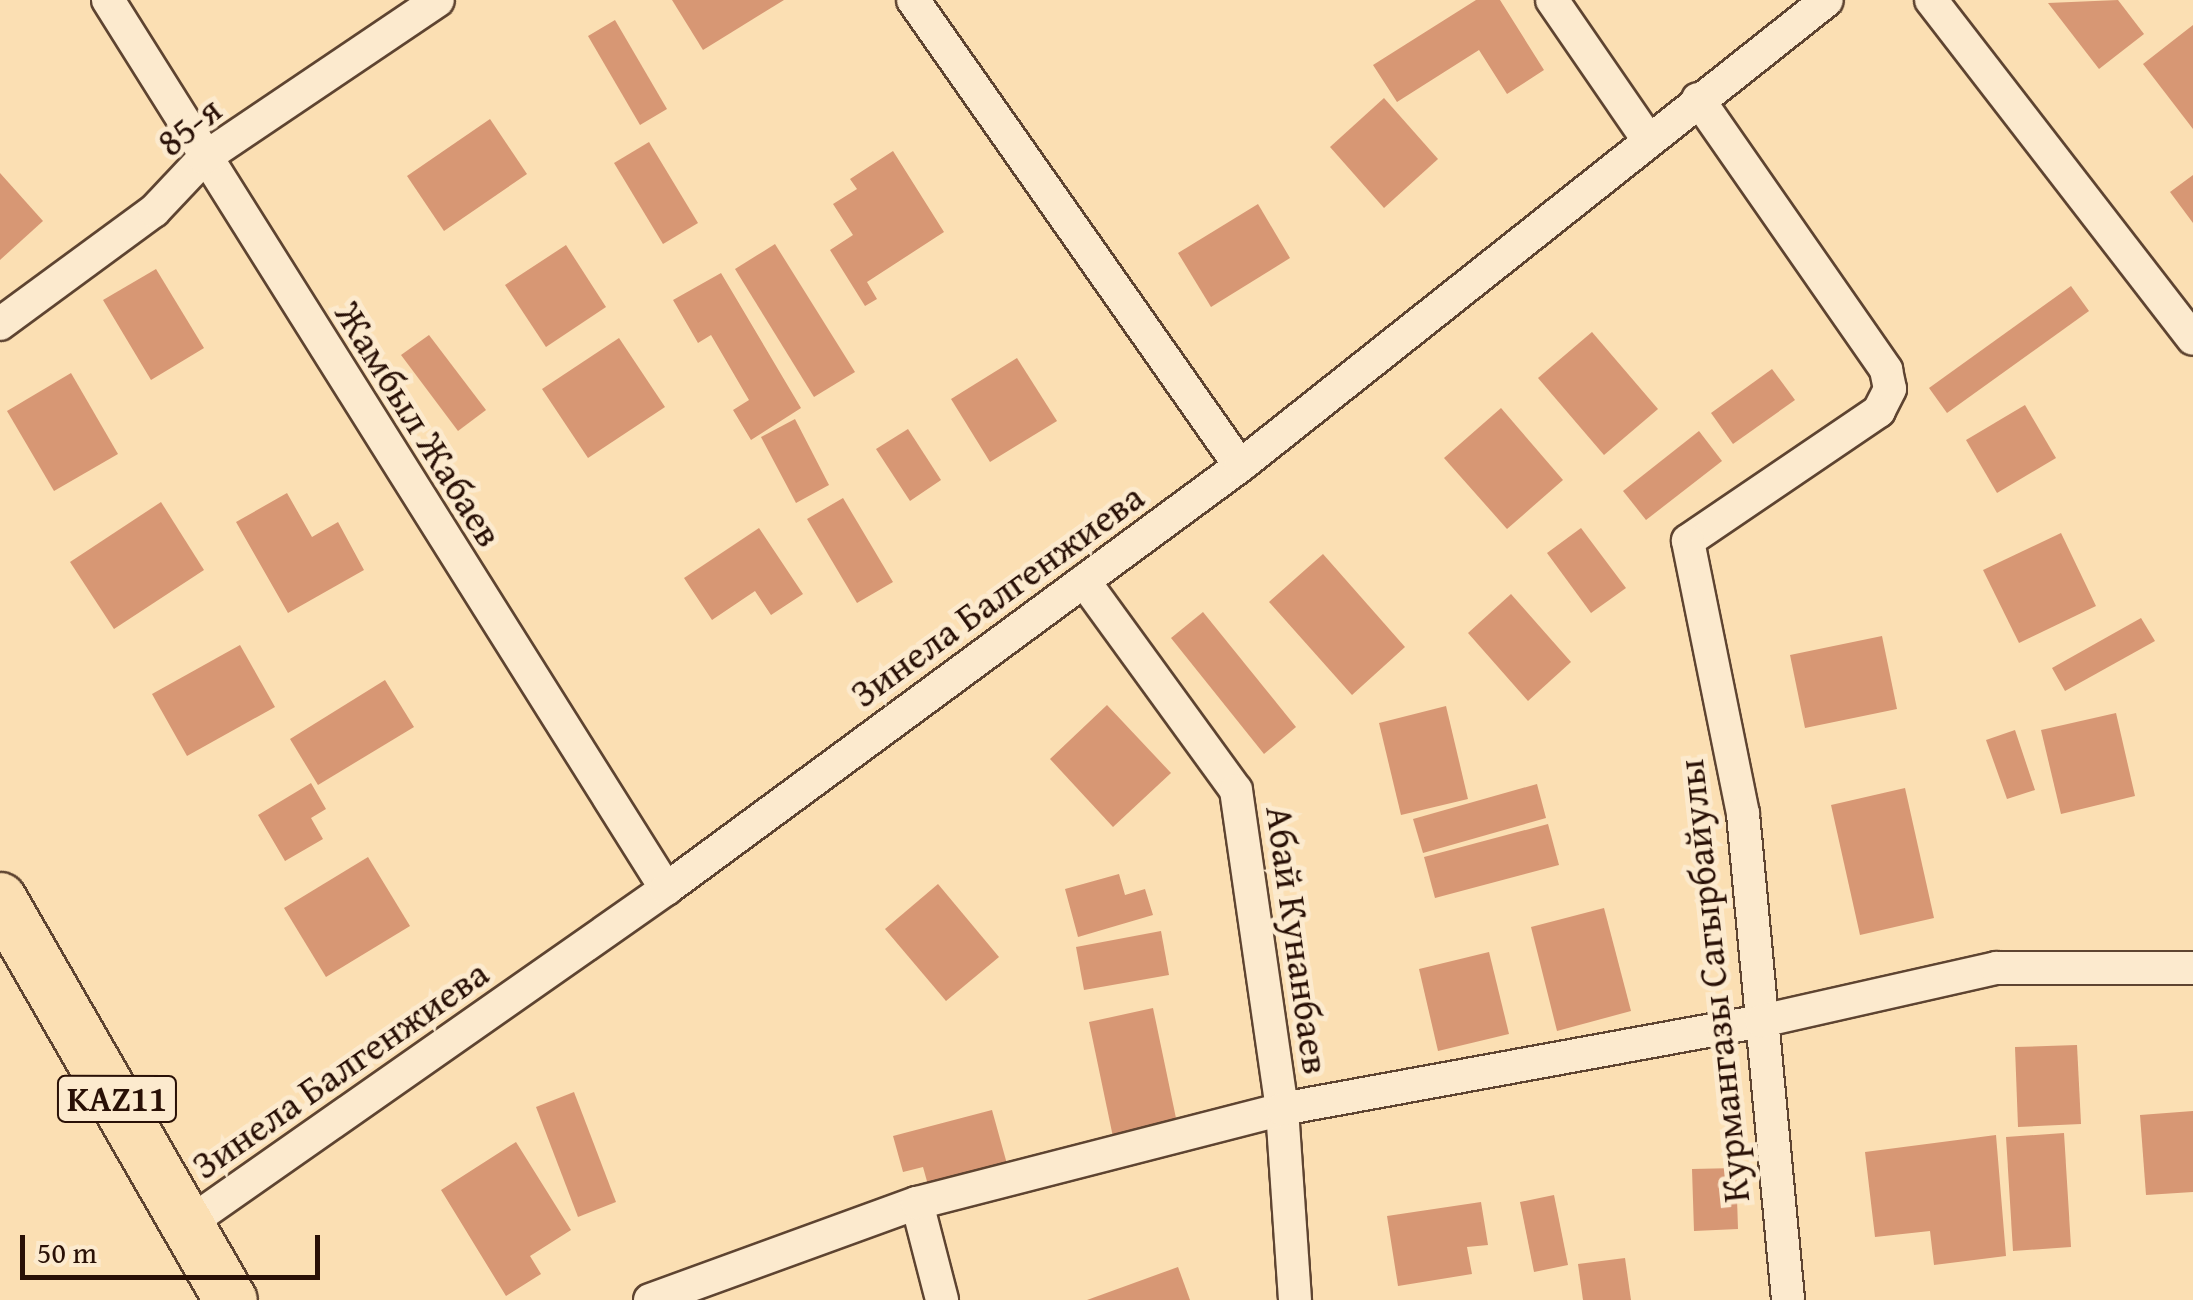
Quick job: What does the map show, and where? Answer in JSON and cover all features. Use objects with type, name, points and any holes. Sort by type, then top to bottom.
[{"type":"highway","name":"KAZ11","points":[[0,899],[231,1300]]},
{"type":"street","name":"Жамбыл Жабаев","points":[[108,0],[666,889]]},
{"type":"street","name":"85-я","points":[[0,324],[154,211],[204,158],[438,0]]},
{"type":"street","points":[[914,0],[1240,466]]},
{"type":"street","points":[[1552,0],[1646,138]]},
{"type":"street","name":"Зинела Балгенжиева","points":[[190,1223],[666,889],[1240,466],[1646,138],[1827,0]]},
{"type":"street","points":[[1932,0],[2193,339]]},
{"type":"street","name":"Курмангазы Сагырбайулы","points":[[1698,99],[1886,370],[1890,389],[1879,411],[1688,540],[1743,814],[1788,1300]]},
{"type":"street","name":"Абай Кунанбаев","points":[[1084,581],[1236,790],[1282,1109],[1295,1300]]},
{"type":"street","points":[[650,1300],[917,1203],[1282,1109],[1760,1021],[1996,968],[2193,968]]},
{"type":"street","points":[[917,1203],[942,1300]]},
{"type":"building","points":[[672,0],[784,0],[703,50]]},
{"type":"building","points":[[1476,0],[1500,0],[1544,70],[1507,94],[1479,50],[1397,102],[1373,65]]},
{"type":"building","points":[[2118,0],[2144,34],[2099,69],[2048,3]]},
{"type":"building","points":[[615,20],[667,109],[640,125],[588,36]]},
{"type":"building","points":[[2193,25],[2193,129],[2143,64]]},
{"type":"building","points":[[1384,98],[1438,159],[1384,208],[1330,147]]},
{"type":"building","points":[[490,119],[527,174],[444,231],[407,176]]},
{"type":"building","points":[[649,142],[698,223],[663,244],[614,163]]},
{"type":"building","points":[[893,151],[944,232],[867,282],[877,299],[865,306],[830,250],[853,235],[833,204],[857,189],[850,179]]},
{"type":"building","points":[[0,173],[43,221],[0,260]]},
{"type":"building","points":[[2193,175],[2193,223],[2170,192]]},
{"type":"building","points":[[1258,204],[1290,258],[1211,307],[1178,253]]},
{"type":"building","points":[[775,244],[855,372],[814,397],[735,269]]},
{"type":"building","points":[[566,245],[606,307],[546,347],[505,285]]},
{"type":"building","points":[[156,269],[204,348],[151,380],[103,300]]},
{"type":"building","points":[[721,273],[801,408],[751,440],[733,410],[749,400],[711,335],[698,343],[673,300]]},
{"type":"building","points":[[2071,286],[2089,311],[1947,413],[1929,388]]},
{"type":"building","points":[[1592,332],[1658,409],[1604,455],[1538,378]]},
{"type":"building","points":[[429,335],[486,410],[458,431],[401,355]]},
{"type":"building","points":[[619,338],[665,407],[588,458],[542,389]]},
{"type":"building","points":[[1017,358],[1057,421],[990,462],[951,399]]},
{"type":"building","points":[[1772,369],[1795,400],[1733,444],[1711,413]]},
{"type":"building","points":[[71,373],[118,454],[54,491],[7,411]]},
{"type":"building","points":[[2025,405],[2056,458],[1997,493],[1966,440]]},
{"type":"building","points":[[1501,408],[1563,480],[1507,529],[1444,458]]},
{"type":"building","points":[[795,419],[829,485],[796,503],[761,437]]},
{"type":"building","points":[[908,429],[941,480],[910,501],[876,449]]},
{"type":"building","points":[[1699,431],[1722,461],[1646,520],[1623,491]]},
{"type":"building","points":[[287,493],[312,537],[338,522],[364,570],[288,613],[236,522]]},
{"type":"building","points":[[843,498],[893,582],[857,603],[807,519]]},
{"type":"building","points":[[161,502],[204,570],[114,629],[70,562]]},
{"type":"building","points":[[759,528],[803,594],[771,615],[755,591],[712,620],[684,578]]},
{"type":"building","points":[[1581,528],[1626,588],[1591,613],[1547,553]]},
{"type":"building","points":[[2061,533],[2096,606],[2019,643],[1983,570]]},
{"type":"building","points":[[1323,554],[1405,647],[1352,695],[1269,602]]},
{"type":"building","points":[[1511,594],[1571,662],[1528,701],[1468,633]]},
{"type":"building","points":[[1203,612],[1296,727],[1264,754],[1171,638]]},
{"type":"building","points":[[2141,618],[2155,641],[2065,691],[2052,668]]},
{"type":"building","points":[[1882,636],[1897,709],[1805,728],[1790,655]]},
{"type":"building","points":[[240,645],[275,707],[187,756],[152,694]]},
{"type":"building","points":[[385,680],[414,727],[318,785],[290,739]]},
{"type":"building","points":[[1107,705],[1171,773],[1113,827],[1050,759]]},
{"type":"building","points":[[1446,706],[1468,799],[1401,815],[1379,723]]},
{"type":"building","points":[[2116,713],[2135,796],[2061,814],[2041,730]]},
{"type":"building","points":[[2015,730],[2035,790],[2007,799],[1986,740]]},
{"type":"building","points":[[311,783],[326,809],[311,818],[323,839],[285,861],[258,815]]},
{"type":"building","points":[[1537,784],[1546,818],[1423,853],[1413,819]]},
{"type":"building","points":[[1905,788],[1934,918],[1860,935],[1831,805]]},
{"type":"building","points":[[1548,824],[1559,865],[1435,898],[1424,857]]},
{"type":"building","points":[[368,857],[410,926],[326,977],[284,908]]},
{"type":"building","points":[[1119,874],[1125,895],[1145,889],[1153,915],[1078,937],[1065,889]]},
{"type":"building","points":[[938,884],[999,957],[946,1001],[885,929]]},
{"type":"building","points":[[1604,908],[1631,1011],[1557,1031],[1531,927]]},
{"type":"building","points":[[1161,931],[1169,975],[1084,990],[1076,947]]},
{"type":"building","points":[[1489,952],[1509,1034],[1438,1051],[1419,969]]},
{"type":"building","points":[[1153,1008],[1177,1123],[1113,1137],[1089,1022]]},
{"type":"building","points":[[2077,1045],[2081,1124],[2018,1127],[2015,1047]]},
{"type":"building","points":[[574,1092],[616,1202],[578,1217],[536,1107]]},
{"type":"building","points":[[992,1110],[1007,1164],[928,1185],[923,1167],[903,1172],[893,1136]]},
{"type":"building","points":[[2193,1111],[2193,1192],[2146,1195],[2140,1115]]},
{"type":"building","points":[[2064,1133],[2071,1247],[2013,1251],[2006,1137]]},
{"type":"building","points":[[1996,1135],[2006,1256],[1934,1265],[1930,1231],[1875,1237],[1865,1152]]},
{"type":"building","points":[[516,1142],[571,1230],[530,1256],[541,1274],[506,1296],[441,1190]]},
{"type":"building","points":[[1736,1168],[1738,1229],[1694,1231],[1692,1169]]},
{"type":"building","points":[[1554,1195],[1568,1265],[1534,1272],[1520,1202]]},
{"type":"building","points":[[1481,1202],[1488,1245],[1467,1247],[1472,1274],[1398,1286],[1387,1216]]},
{"type":"building","points":[[1625,1258],[1631,1300],[1583,1300],[1578,1264]]},
{"type":"building","points":[[1178,1267],[1190,1300],[1087,1300]]}]
